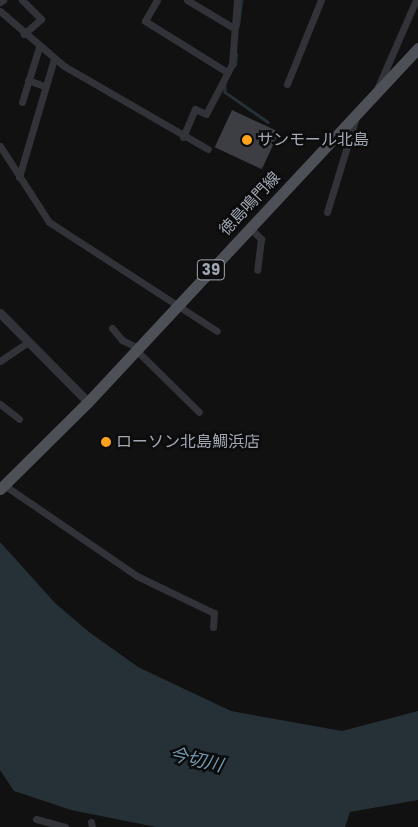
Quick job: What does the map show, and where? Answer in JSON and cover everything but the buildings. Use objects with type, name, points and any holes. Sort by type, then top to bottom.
[{"type":"main road","name":"徳島鳴門線","points":[[2,487],[88,402],[418,48]]},
{"type":"street","points":[[22,0],[41,19],[24,34]]},
{"type":"street","points":[[157,0],[145,21],[227,72]]},
{"type":"street","points":[[187,0],[234,28]]},
{"type":"street","points":[[183,137],[196,109],[206,114],[232,64],[237,0]]},
{"type":"street","points":[[287,84],[321,0]]},
{"type":"street","points":[[374,95],[416,0]]},
{"type":"street","points":[[0,10],[24,34],[54,59],[183,137],[208,149]]},
{"type":"street","points":[[22,102],[39,47]]},
{"type":"street","points":[[19,177],[44,86],[54,59]]},
{"type":"street","points":[[28,80],[44,86]]},
{"type":"street","points":[[221,87],[229,86]]},
{"type":"street","points":[[327,212],[356,114]]},
{"type":"street","points":[[0,146],[19,177],[56,228],[217,331]]},
{"type":"street","points":[[250,228],[261,239],[257,270]]},
{"type":"street","points":[[0,313],[27,343],[88,402]]},
{"type":"street","points":[[112,328],[120,341],[137,349],[199,412]]},
{"type":"street","points":[[0,361],[27,343]]},
{"type":"street","points":[[0,404],[18,419]]},
{"type":"street","points":[[2,487],[137,576],[214,613],[212,627]]},
{"type":"street","points":[[36,819],[65,827]]},
{"type":"water","name":"今切川","points":[[0,542],[55,603],[89,632],[138,667],[231,711],[342,731],[418,711],[418,800],[350,812],[345,827],[156,827],[71,810],[14,791],[0,770]]},
{"type":"waterway","points":[[238,26],[241,0]]},
{"type":"waterway","points":[[235,65],[236,54]]},
{"type":"waterway","points":[[225,83],[225,92],[268,122]]},
{"type":"place","name":"サンモール北島","points":[[247,140]]},
{"type":"place","name":"ローソン北島鯛浜店","points":[[106,442]]}]
